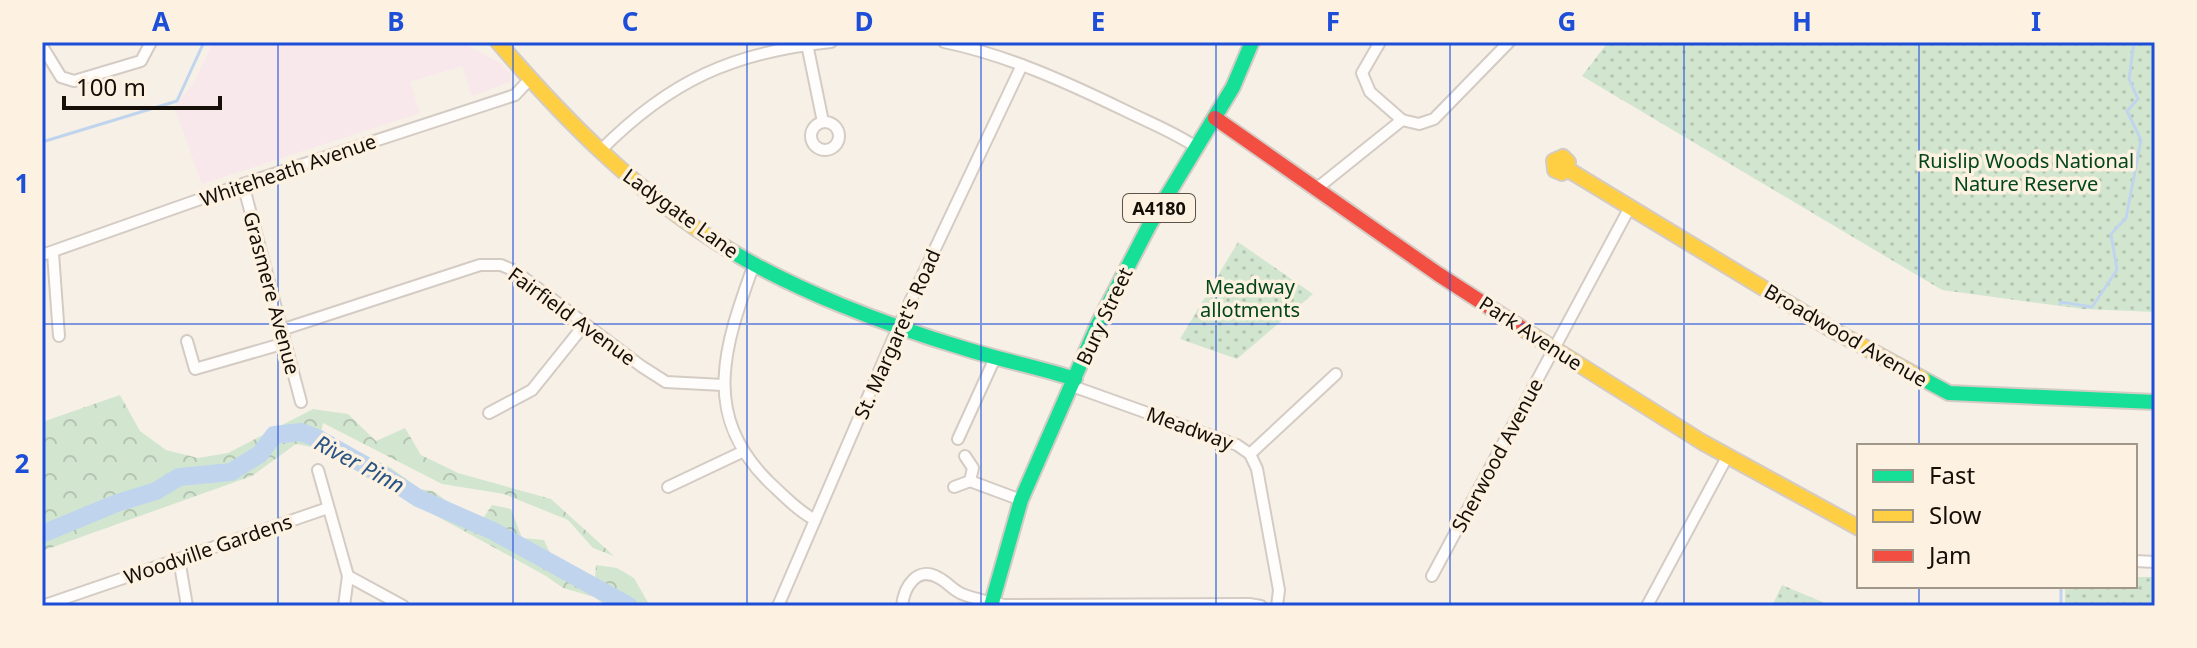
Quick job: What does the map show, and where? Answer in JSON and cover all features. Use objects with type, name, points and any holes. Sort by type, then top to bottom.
[{"type":"street","points":[[42,46],[61,77],[74,81],[141,61],[151,42]]},
{"type":"street","name":"Ladygate Lane","points":[[498,42],[529,80],[600,151],[671,209],[754,264],[948,344],[1055,372],[1073,383]]},
{"type":"street","points":[[600,151],[642,112],[687,82],[716,68],[770,50],[831,42]]},
{"type":"street","points":[[944,42],[986,52],[1087,92],[1196,147]]},
{"type":"street","name":"Bury Street","points":[[991,604],[1021,500],[1118,281],[1233,87],[1252,42]]},
{"type":"street","points":[[1380,42],[1362,73],[1370,92],[1402,120],[1419,124],[1434,119],[1509,42]]},
{"type":"street","points":[[807,44],[823,122]]},
{"type":"street","name":"St. Margaret's Road","points":[[778,606],[899,325],[1022,65]]},
{"type":"street","name":"Whiteheath Avenue","points":[[48,254],[243,184],[515,95],[529,80]]},
{"type":"street","name":"Park Avenue","points":[[1215,118],[1438,274],[1554,349],[1727,457],[1857,527]]},
{"type":"street","points":[[1316,189],[1402,120]]},
{"type":"street","name":"Broadwood Avenue","points":[[1567,169],[1829,328],[1949,393],[2155,402]]},
{"type":"street","name":"Grasmere Avenue","points":[[243,184],[301,402]]},
{"type":"street","name":"Sherwood Avenue","points":[[1432,576],[1630,207]]},
{"type":"street","points":[[48,254],[59,336]]},
{"type":"street","name":"Fairfield Avenue","points":[[281,330],[487,264],[501,265],[515,271],[666,382],[723,385]]},
{"type":"street","points":[[754,264],[733,327],[723,385],[727,416],[742,452],[780,493],[815,520]]},
{"type":"street","points":[[489,413],[532,390],[585,324]]},
{"type":"street","points":[[187,341],[195,369],[285,343]]},
{"type":"street","points":[[958,439],[995,358]]},
{"type":"street","points":[[1250,454],[1336,374]]},
{"type":"street","name":"Meadway","points":[[1073,383],[1223,440],[1250,454],[1260,484],[1279,590],[1277,606]]},
{"type":"street","points":[[668,487],[742,452]]},
{"type":"street","points":[[965,456],[973,468],[970,481]]},
{"type":"street","points":[[1647,606],[1727,457]]},
{"type":"street","points":[[318,470],[348,576],[344,606]]},
{"type":"street","points":[[954,487],[970,481],[1021,500]]},
{"type":"street","name":"Woodville Gardens","points":[[42,606],[328,508]]},
{"type":"street","points":[[179,559],[187,606]]},
{"type":"street","points":[[902,606],[909,584],[924,574],[937,576],[966,596],[991,604],[1261,606]]},
{"type":"street","points":[[348,576],[403,606]]},
{"type":"shaded area","points":[[213,42],[466,42],[511,74],[510,82],[472,96],[462,66],[410,82],[420,113],[202,184],[174,107],[195,81]]},
{"type":"green space","name":"Ruislip Woods National Nature Reserve","points":[[1608,42],[2155,42],[2155,312],[2083,309],[1942,290],[1582,76]]},
{"type":"green space","name":"Meadway allotments","points":[[1238,242],[1313,294],[1237,359],[1180,339]]},
{"type":"green space","points":[[120,395],[140,431],[166,450],[198,458],[228,453],[313,409],[348,414],[376,441],[405,428],[421,455],[458,473],[551,499],[614,556],[593,548],[568,520],[504,494],[442,484],[323,423],[321,433],[391,468],[420,489],[433,491],[456,508],[482,520],[492,505],[511,509],[522,538],[544,540],[552,557],[595,578],[596,565],[617,568],[634,578],[650,606],[607,606],[594,597],[563,588],[329,454],[296,444],[252,476],[42,551],[42,422]]},
{"type":"green space","points":[[2137,577],[2155,577],[2155,606],[2065,606],[2065,588],[2137,588]]},
{"type":"green space","points":[[1782,585],[1832,606],[1772,606]]},
{"type":"waterway","points":[[42,142],[177,101],[204,42]]},
{"type":"waterway","points":[[2060,304],[2092,307],[2117,270],[2111,234],[2126,218],[2141,140],[2127,111],[2138,99],[2129,79],[2134,42]]},
{"type":"waterway","name":"River Pinn","points":[[42,534],[117,503],[156,491],[179,477],[231,472],[260,454],[274,435],[301,432],[319,439],[418,498],[493,531],[629,606]]},
{"type":"waterway","points":[[2061,588],[2061,606]]},
{"type":"traffic: fast","points":[[991,606],[1021,500],[1098,324],[1150,224],[1233,87],[1252,42]]},
{"type":"traffic: fast","points":[[726,248],[781,278],[872,317],[933,339],[1075,379]]},
{"type":"traffic: fast","points":[[1923,379],[1949,393],[2155,402]]},
{"type":"traffic: slow","points":[[498,42],[604,154],[663,204],[726,248]]},
{"type":"traffic: slow","points":[[1567,169],[1562,173],[1555,170],[1554,161],[1563,157],[1568,162],[1567,169],[1829,328],[1923,379]]},
{"type":"traffic: slow","points":[[1523,329],[1702,442],[1857,527]]},
{"type":"traffic: jam","points":[[1215,118],[1438,274],[1523,329]]}]
